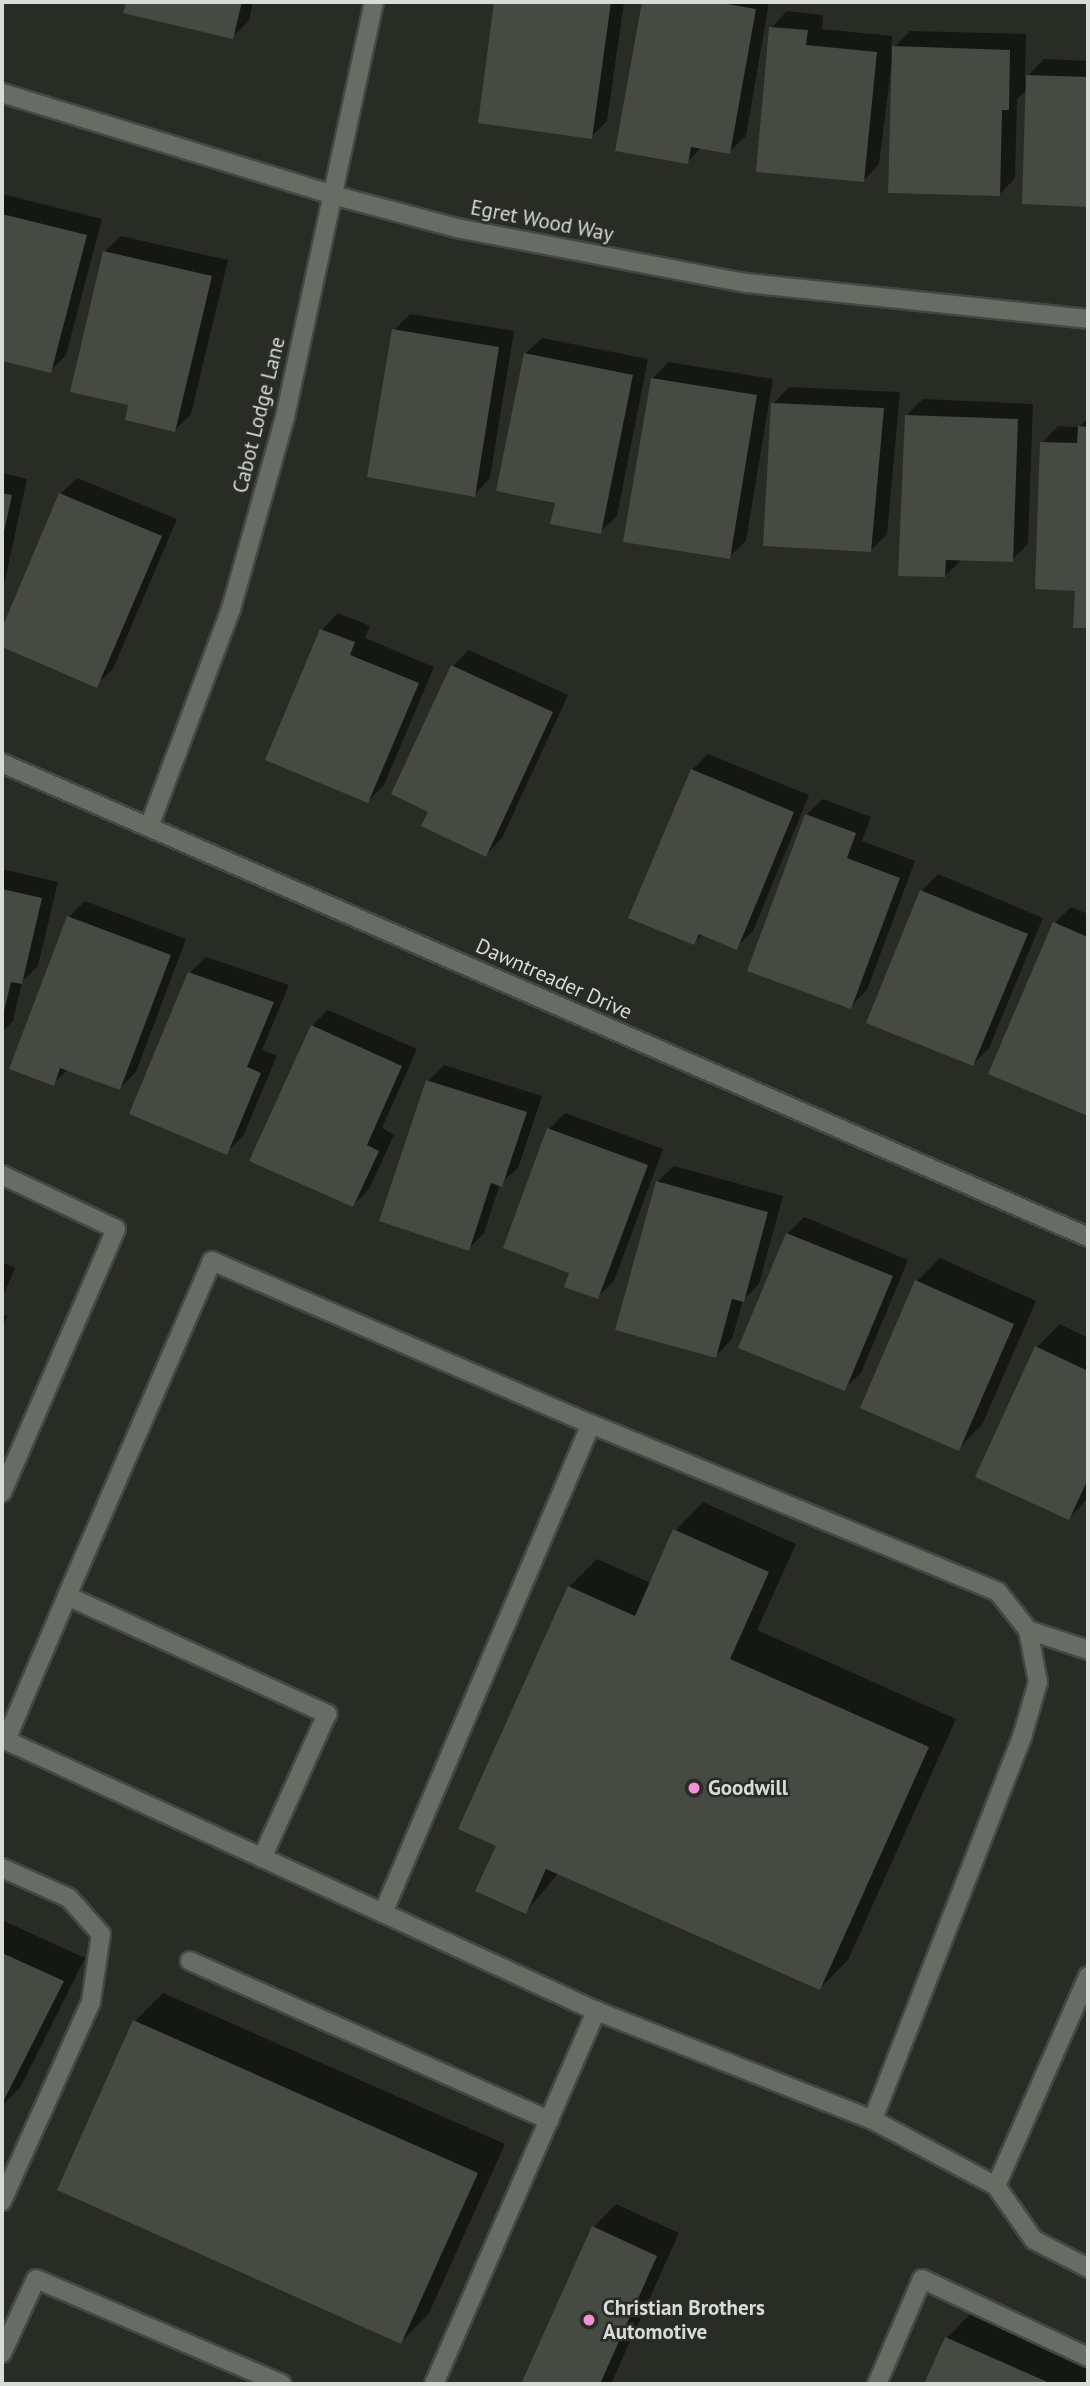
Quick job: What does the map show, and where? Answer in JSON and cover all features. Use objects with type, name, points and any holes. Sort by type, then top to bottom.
[{"type":"street","name":"Cabot Lodge Lane","points":[[149,827],[231,609],[285,417],[374,2]]},
{"type":"street","name":"Egret Wood Way","points":[[2,93],[332,195],[457,228],[746,283],[1088,319]]},
{"type":"street","name":"Dawntreader Drive","points":[[2,763],[1088,1237]]},
{"type":"street","points":[[2,1175],[116,1229],[2,1492]]},
{"type":"street","points":[[873,2120],[1022,1737],[1038,1682],[1028,1630],[998,1592],[591,1424],[212,1261],[4,1739],[596,2011],[873,2120],[996,2186],[1034,2239],[1088,2268]]},
{"type":"street","points":[[383,1913],[591,1424]]},
{"type":"street","points":[[66,1596],[327,1714],[262,1858]]},
{"type":"street","points":[[1028,1630],[1088,1650]]},
{"type":"street","points":[[2,1868],[69,1898],[101,1934],[92,2002],[2,2201]]},
{"type":"street","points":[[190,1961],[549,2120]]},
{"type":"street","points":[[996,2186],[1088,1976]]},
{"type":"street","points":[[434,2384],[596,2011]]},
{"type":"street","points":[[877,2384],[922,2278],[1088,2357]]},
{"type":"street","points":[[2,2353],[36,2279],[282,2384]]},
{"type":"building","points":[[126,2],[242,2],[233,39],[123,13]]},
{"type":"building","points":[[494,2],[611,2],[592,139],[478,123]]},
{"type":"building","points":[[642,2],[716,2],[756,9],[730,154],[691,147],[688,164],[615,151]]},
{"type":"building","points":[[769,27],[808,30],[806,45],[877,52],[864,182],[756,172]]},
{"type":"building","points":[[892,46],[1010,50],[1009,110],[1002,110],[1000,196],[888,193]]},
{"type":"building","points":[[1026,75],[1088,77],[1088,207],[1022,204]]},
{"type":"building","points":[[2,214],[87,235],[51,373],[2,361]]},
{"type":"building","points":[[103,251],[212,276],[175,432],[125,420],[128,405],[70,392]]},
{"type":"building","points":[[392,329],[499,347],[475,497],[367,477]]},
{"type":"building","points":[[524,353],[633,375],[601,534],[550,524],[555,503],[496,491]]},
{"type":"building","points":[[651,378],[757,395],[730,559],[623,542]]},
{"type":"building","points":[[771,403],[884,408],[871,552],[763,546]]},
{"type":"building","points":[[905,415],[1018,419],[1013,562],[946,560],[945,577],[898,576]]},
{"type":"building","points":[[1078,426],[1088,427],[1088,628],[1073,628],[1075,591],[1035,589],[1040,442],[1077,443]]},
{"type":"building","points":[[2,493],[12,495],[3,536],[2,536]]},
{"type":"building","points":[[59,493],[162,536],[97,688],[2,647],[2,628]]},
{"type":"building","points":[[320,629],[355,642],[350,655],[419,683],[368,803],[265,760]]},
{"type":"building","points":[[451,665],[553,712],[486,857],[421,826],[428,812],[391,794]]},
{"type":"building","points":[[691,769],[794,812],[737,950],[699,934],[694,945],[628,918]]},
{"type":"building","points":[[805,814],[856,833],[847,858],[900,878],[851,1009],[747,971]]},
{"type":"building","points":[[2,889],[42,898],[22,984],[11,982],[3,1015]]},
{"type":"building","points":[[920,890],[1028,934],[973,1066],[866,1023]]},
{"type":"building","points":[[67,916],[171,955],[120,1090],[60,1068],[54,1086],[9,1069]]},
{"type":"building","points":[[1053,922],[1088,937],[1088,1116],[988,1074]]},
{"type":"building","points":[[188,972],[274,1002],[247,1067],[261,1073],[227,1155],[129,1114]]},
{"type":"building","points":[[311,1025],[402,1066],[367,1145],[379,1151],[353,1207],[249,1161]]},
{"type":"building","points":[[426,1080],[527,1112],[502,1187],[491,1183],[469,1251],[379,1221]]},
{"type":"building","points":[[547,1128],[648,1165],[598,1299],[564,1287],[569,1273],[503,1248]]},
{"type":"building","points":[[656,1181],[768,1212],[744,1302],[732,1299],[716,1358],[615,1330]]},
{"type":"building","points":[[786,1233],[893,1276],[845,1391],[738,1348]]},
{"type":"building","points":[[915,1280],[1014,1324],[959,1451],[860,1408]]},
{"type":"building","points":[[1035,1346],[1088,1371],[1088,1479],[1069,1520],[975,1477]]},
{"type":"building","name":"Goodwill","points":[[673,1529],[769,1572],[730,1659],[929,1747],[820,1990],[546,1869],[526,1914],[475,1891],[496,1846],[458,1829],[568,1586],[635,1616]]},
{"type":"building","points":[[2,1953],[64,1981],[2,2104]]},
{"type":"building","points":[[133,2020],[478,2173],[401,2344],[57,2190]]},
{"type":"building","name":"Christian Brothers Automotive","points":[[592,2226],[657,2256],[600,2384],[521,2384]]},
{"type":"building","points":[[945,2337],[1052,2384],[924,2384]]},
{"type":"place","name":"Goodwill","points":[[694,1788]]},
{"type":"place","name":"Christian Brothers Automotive","points":[[589,2320]]}]
